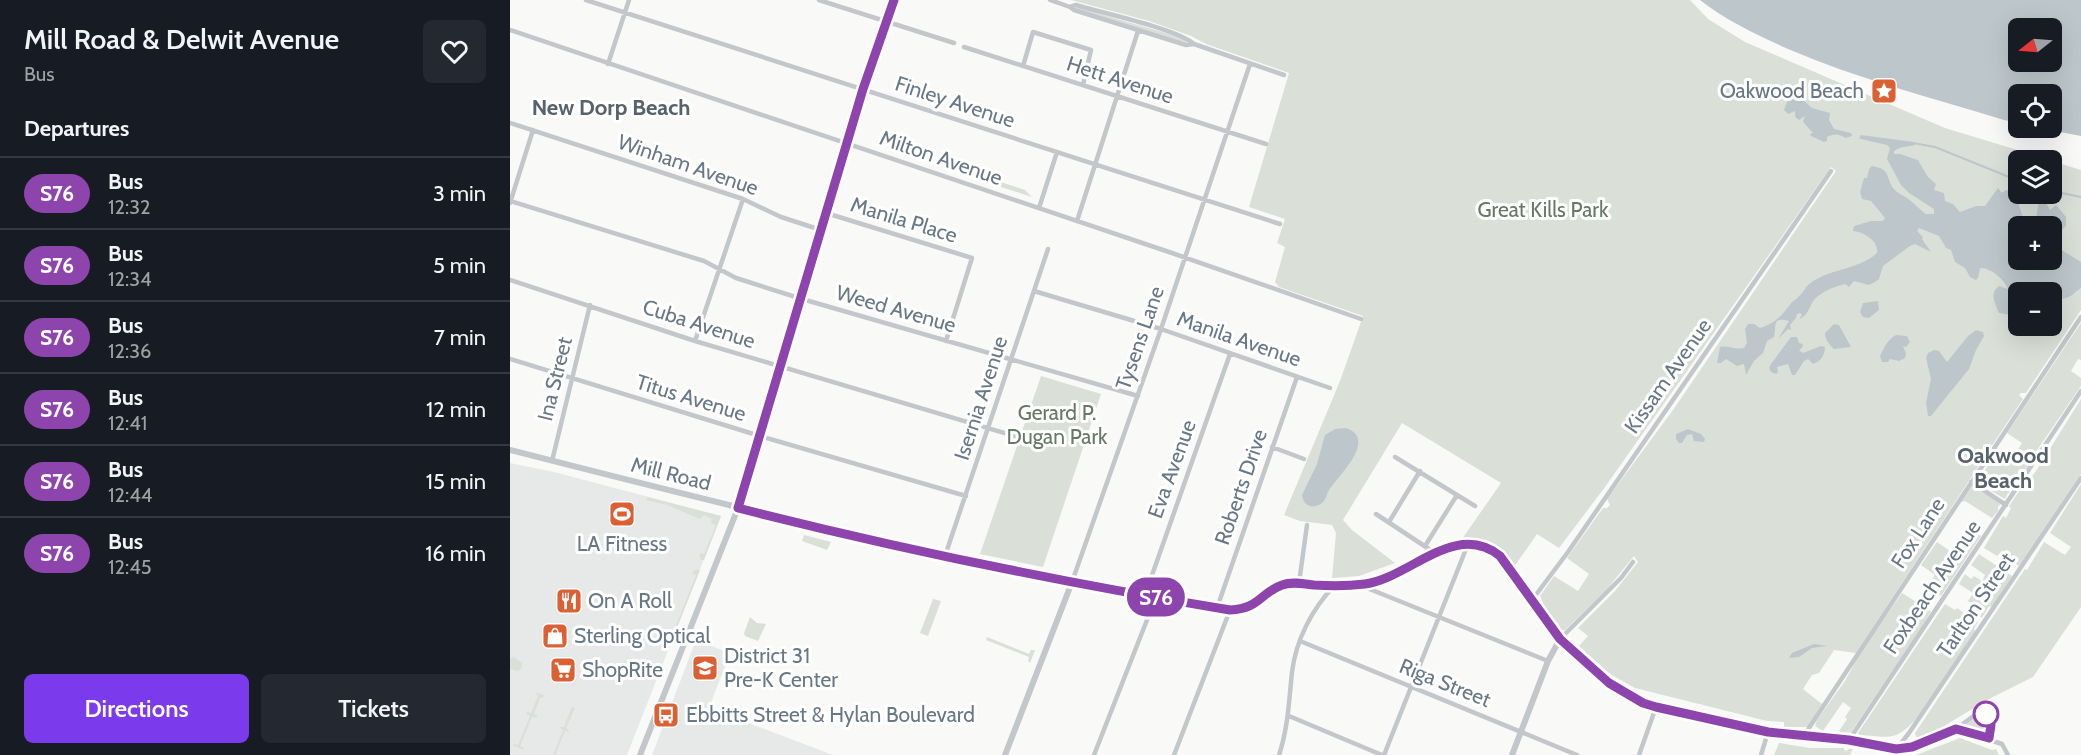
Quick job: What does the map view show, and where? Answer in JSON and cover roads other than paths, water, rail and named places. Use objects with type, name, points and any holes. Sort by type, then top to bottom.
[{"type":"street","name":"Finley Avenue","points":[[586,0],[1280,224]]},
{"type":"street","points":[[608,64],[629,0]]},
{"type":"street","points":[[819,0],[954,43]]},
{"type":"street","points":[[640,755],[738,508],[863,89],[894,0]]},
{"type":"street","points":[[1050,0],[1164,30],[1187,38],[1194,44],[1284,75]]},
{"type":"street","points":[[1070,6],[1074,10],[1138,31],[1186,45],[1194,44]]},
{"type":"street","name":"Milton Avenue","points":[[510,30],[1361,319]]},
{"type":"street","points":[[1077,221],[1138,31]]},
{"type":"street","points":[[1023,66],[1033,32],[1091,50],[1083,85]]},
{"type":"street","name":"Hett Avenue","points":[[964,47],[1266,144]]},
{"type":"street","name":"Tysens Lane","points":[[1005,755],[1072,582],[1138,396],[1250,64]]},
{"type":"street","name":"Winham Avenue","points":[[510,123],[743,199],[782,217],[821,230]]},
{"type":"street","points":[[510,202],[532,130]]},
{"type":"street","points":[[1039,208],[1057,152]]},
{"type":"street","name":"Kissam Avenue","points":[[1532,600],[1568,552],[1832,171]]},
{"type":"street","points":[[695,341],[743,199]]},
{"type":"street","name":"Weed Avenue","points":[[510,202],[704,261],[736,278],[1138,396]]},
{"type":"street","name":"Manila Place","points":[[826,213],[972,258],[946,341]]},
{"type":"street","name":"Isernia Avenue","points":[[945,557],[1048,249]]},
{"type":"street","name":"Cuba Avenue","points":[[510,280],[781,368],[1018,437]]},
{"type":"street","name":"Manila Avenue","points":[[1034,291],[1161,329],[1330,388]]},
{"type":"street","name":"Ina Street","points":[[552,461],[590,306]]},
{"type":"street","name":"Fox Lane","points":[[1803,737],[2081,317]]},
{"type":"street","name":"Eva Avenue","points":[[1145,595],[1230,354]]},
{"type":"street","name":"Titus Avenue","points":[[510,359],[760,436],[966,496]]},
{"type":"street","name":"Roberts Drive","points":[[1217,608],[1297,377]]},
{"type":"street","name":"Foxbeach Avenue","points":[[1849,740],[2081,391]]},
{"type":"street","points":[[1272,447],[1304,459]]},
{"type":"street","name":"Mill Road","points":[[510,450],[738,508],[945,557],[1230,610],[1255,605],[1281,585],[1299,583],[1334,586],[1360,585],[1382,580],[1435,553],[1468,544]]},
{"type":"street","points":[[1395,457],[1475,506]]},
{"type":"street","points":[[1389,522],[1420,471]]},
{"type":"street","name":"Tarlton Street","points":[[1892,755],[2081,478]]},
{"type":"street","points":[[1971,482],[2006,505]]},
{"type":"street","points":[[1425,546],[1457,495]]},
{"type":"street","points":[[1376,514],[1435,553]]},
{"type":"street","points":[[1299,583],[1307,525]]},
{"type":"street","points":[[1289,716],[1383,755],[1468,544],[1480,545],[1500,556],[1560,639],[1609,683],[1656,707],[1768,732],[1849,740],[1896,749],[1912,747],[1956,729],[1983,710],[1991,725],[1989,738]]},
{"type":"street","points":[[1512,755],[1548,661],[1560,639],[1621,578],[1633,562]]},
{"type":"street","points":[[1360,585],[1548,661]]},
{"type":"street","points":[[1280,755],[1289,716],[1292,670],[1300,641],[1315,609],[1334,586]]},
{"type":"street","points":[[1094,755],[1156,597]]},
{"type":"street","points":[[1174,755],[1230,610]]},
{"type":"street","name":"Riga Street","points":[[1300,641],[1577,755]]},
{"type":"street","points":[[1639,755],[1656,707]]},
{"type":"street","points":[[1956,729],[2002,744],[2008,755]]},
{"type":"street","points":[[1761,755],[1768,732]]},
{"type":"waterway","points":[[1913,143],[1935,147],[2008,177]]},
{"type":"waterway","points":[[2062,193],[2081,197]]},
{"type":"place","name":"Oakwood Beach","points":[[1884,91]]},
{"type":"place","name":"LA Fitness","points":[[622,514]]},
{"type":"place","name":"On A Roll","points":[[569,601]]},
{"type":"place","name":"Sterling Optical","points":[[555,636]]},
{"type":"place","name":"District 31 Pre-K Center","points":[[705,668]]},
{"type":"place","name":"ShopRite","points":[[563,670]]},
{"type":"place","name":"Ebbitts Street & Hylan Boulevard","points":[[666,715]]},
{"type":"district","name":"New Dorp Beach","points":[[611,107]]},
{"type":"district","name":"Oakwood Beach","points":[[2003,468]]},
{"type":"park label","name":"Great Kills Park","points":[[1543,210]]},
{"type":"park label","name":"Gerard P. Dugan Park","points":[[1057,425]]}]
